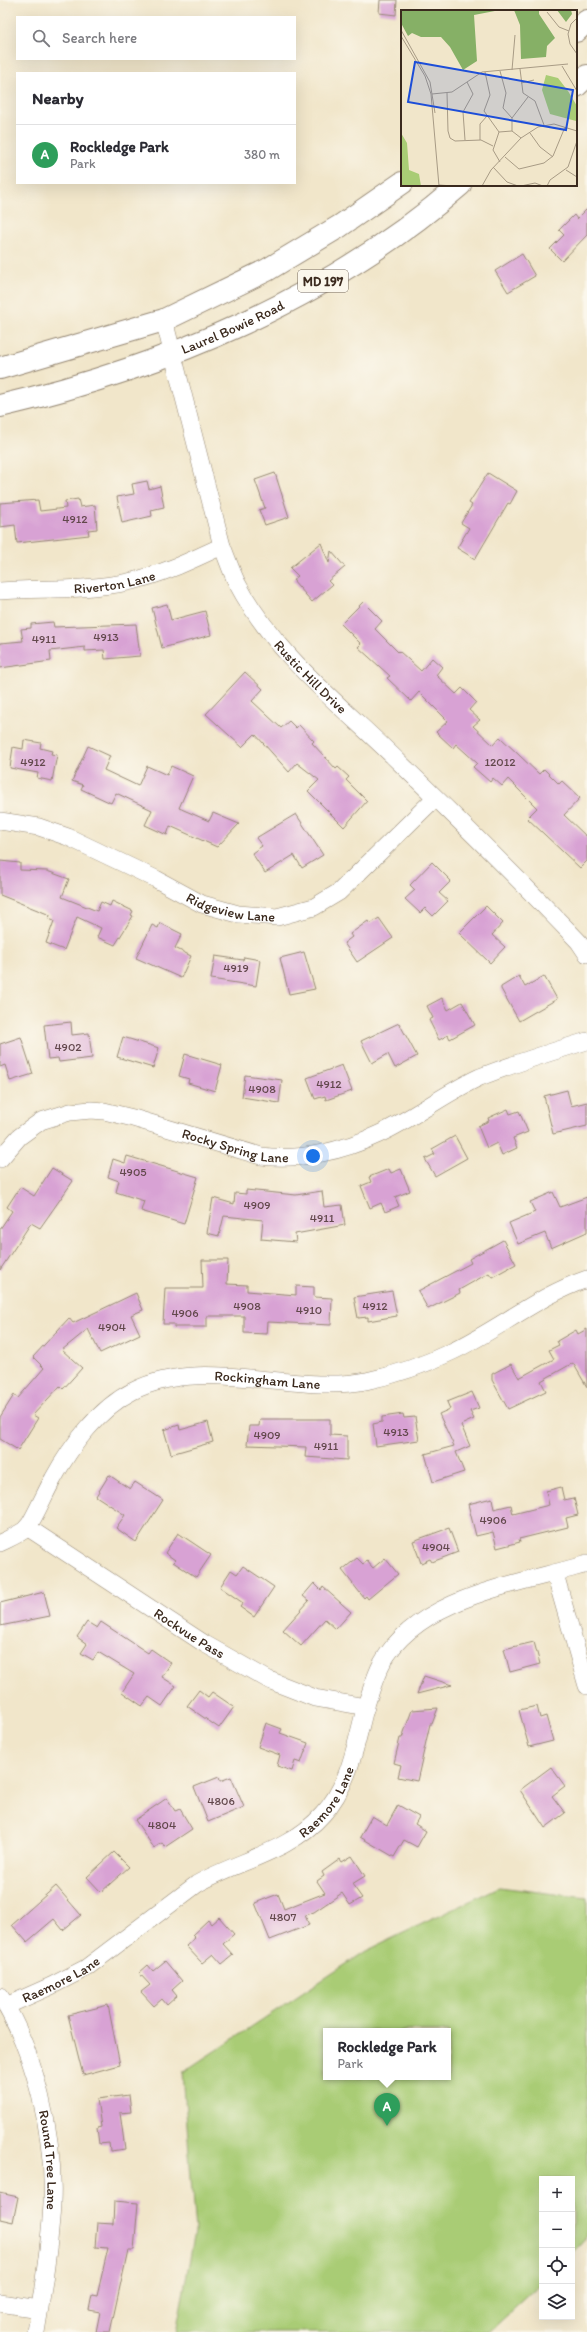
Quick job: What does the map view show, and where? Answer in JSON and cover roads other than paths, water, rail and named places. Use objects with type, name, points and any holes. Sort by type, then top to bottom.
[{"type":"main road","points":[[577,30],[587,21]]},
{"type":"main road","points":[[577,85],[587,76]]},
{"type":"main road","name":"MD 197","points":[[0,368],[164,320],[267,270],[340,226],[401,184]]},
{"type":"main road","name":"Laurel Bowie Road","points":[[0,406],[54,394],[135,368],[248,321],[308,290],[371,252],[424,216],[459,186]]},
{"type":"street","name":"Rustic Hill Drive","points":[[164,320],[222,546],[236,582],[275,638],[307,675],[518,880],[579,942],[587,954]]},
{"type":"street","name":"Riverton Lane","points":[[0,591],[85,588],[129,582],[157,574],[222,546]]},
{"type":"street","name":"Ridgeview Lane","points":[[0,821],[39,827],[68,837],[214,908],[238,914],[277,917],[314,907],[339,892],[435,798]]},
{"type":"street","name":"Rocky Spring Lane","points":[[0,1159],[19,1137],[41,1121],[70,1112],[91,1110],[104,1111],[132,1118],[261,1156],[280,1159],[326,1152],[354,1144],[380,1134],[479,1078],[587,1041]]},
{"type":"street","name":"Rockingham Lane","points":[[27,1527],[53,1478],[88,1428],[133,1391],[153,1383],[179,1378],[213,1376],[284,1382],[339,1383],[365,1381],[420,1365],[452,1351],[540,1299],[587,1278]]},
{"type":"street","points":[[0,1543],[27,1527]]},
{"type":"street","name":"Rockvue Pass","points":[[27,1527],[205,1644],[269,1680],[315,1698],[366,1707]]},
{"type":"street","name":"Raemore Lane","points":[[3,2001],[51,1986],[86,1968],[197,1884],[213,1875],[272,1851],[308,1828],[324,1814],[338,1793],[356,1746],[366,1707],[382,1663],[399,1641],[415,1626],[455,1603],[486,1592],[587,1564]]},
{"type":"street","points":[[555,1574],[587,1686]]},
{"type":"street","name":"Round Tree Lane","points":[[3,2001],[28,2056],[49,2144],[52,2202],[36,2332]]},
{"type":"street","points":[[0,2303],[39,2309]]},
{"type":"place","name":"Rockledge Park","points":[[387,2126]]}]
